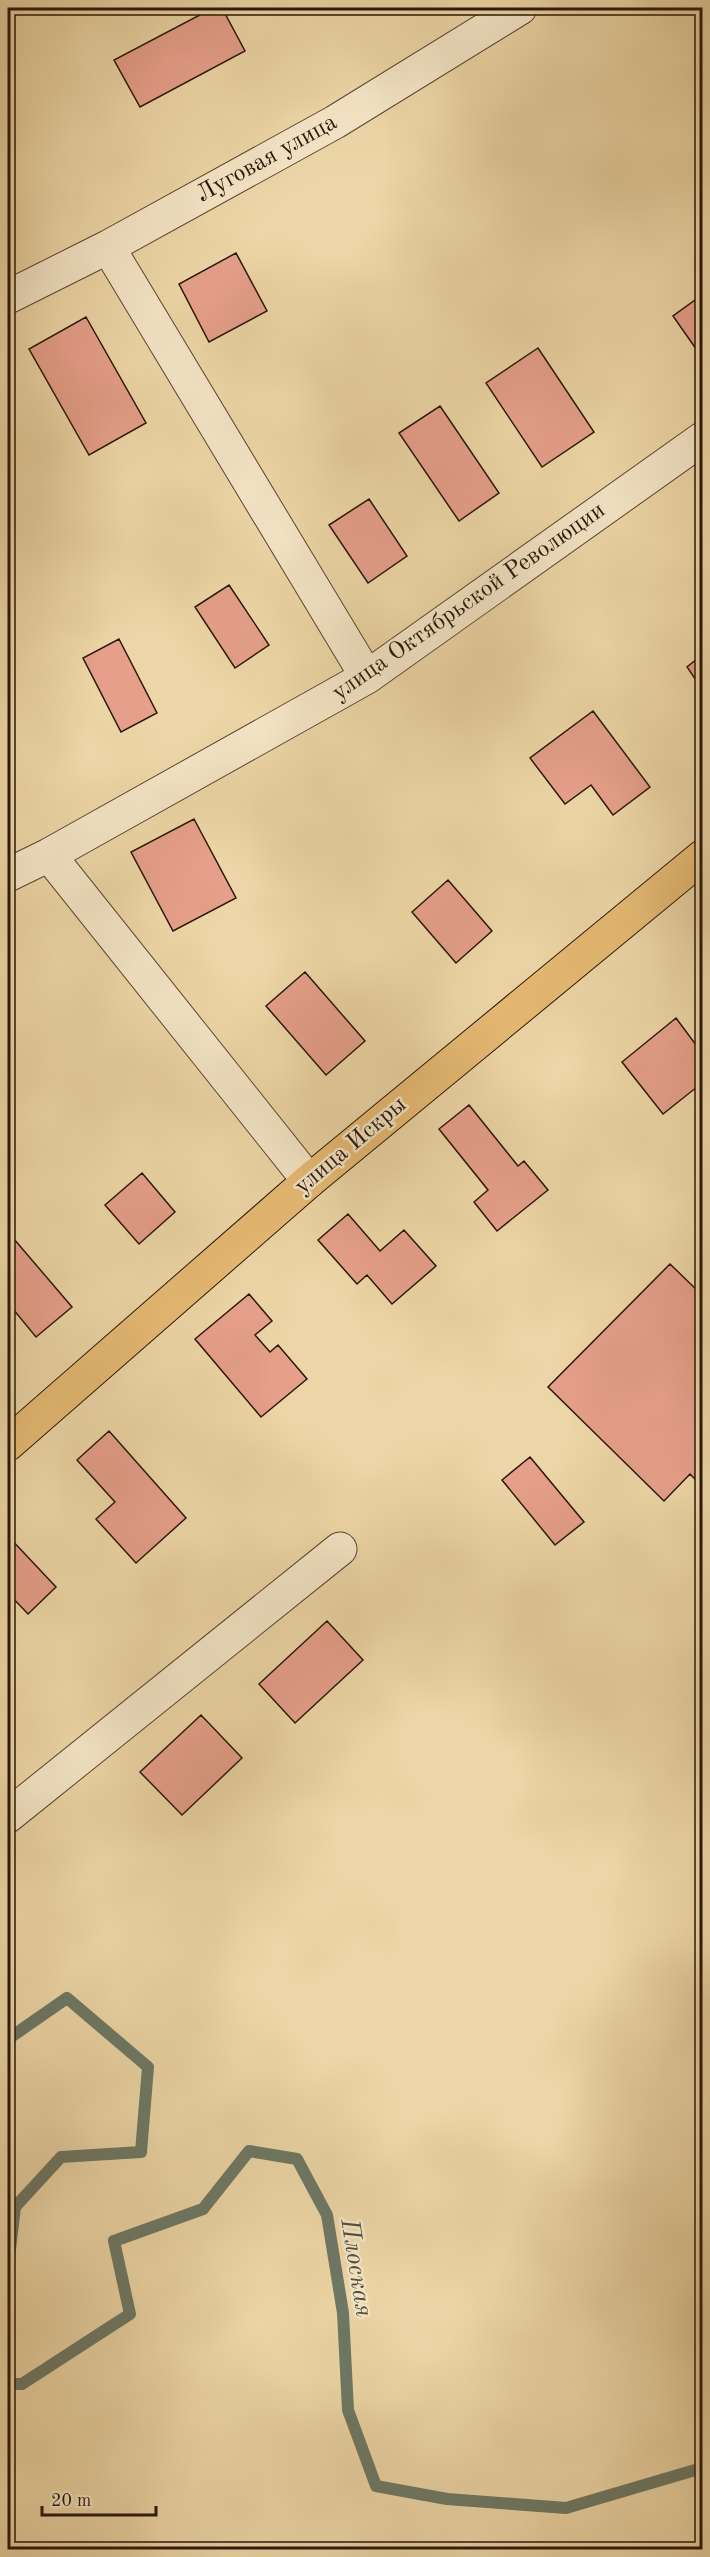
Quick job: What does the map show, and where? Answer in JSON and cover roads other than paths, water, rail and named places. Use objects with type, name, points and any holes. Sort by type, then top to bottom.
[{"type":"main road","name":"улица Искры","points":[[8,1444],[309,1181],[702,857]]},
{"type":"street","name":"Луговая улица","points":[[8,297],[108,247],[335,122],[520,8]]},
{"type":"street","points":[[108,247],[367,677]]},
{"type":"street","name":"улица Октябрьской Революции","points":[[8,875],[49,855],[367,677],[702,439]]},
{"type":"street","points":[[49,855],[309,1181]]},
{"type":"street","points":[[8,1816],[340,1549]]},
{"type":"waterway","name":"Плоская","points":[[8,2039],[67,1998],[148,2067],[141,2152],[61,2157],[15,2207],[8,2266]]},
{"type":"waterway","name":"Плоская","points":[[8,2384],[22,2384],[130,2314],[114,2241],[203,2209],[249,2151],[297,2159],[327,2215],[343,2313],[348,2410],[376,2486],[447,2499],[566,2508],[702,2468]]}]
